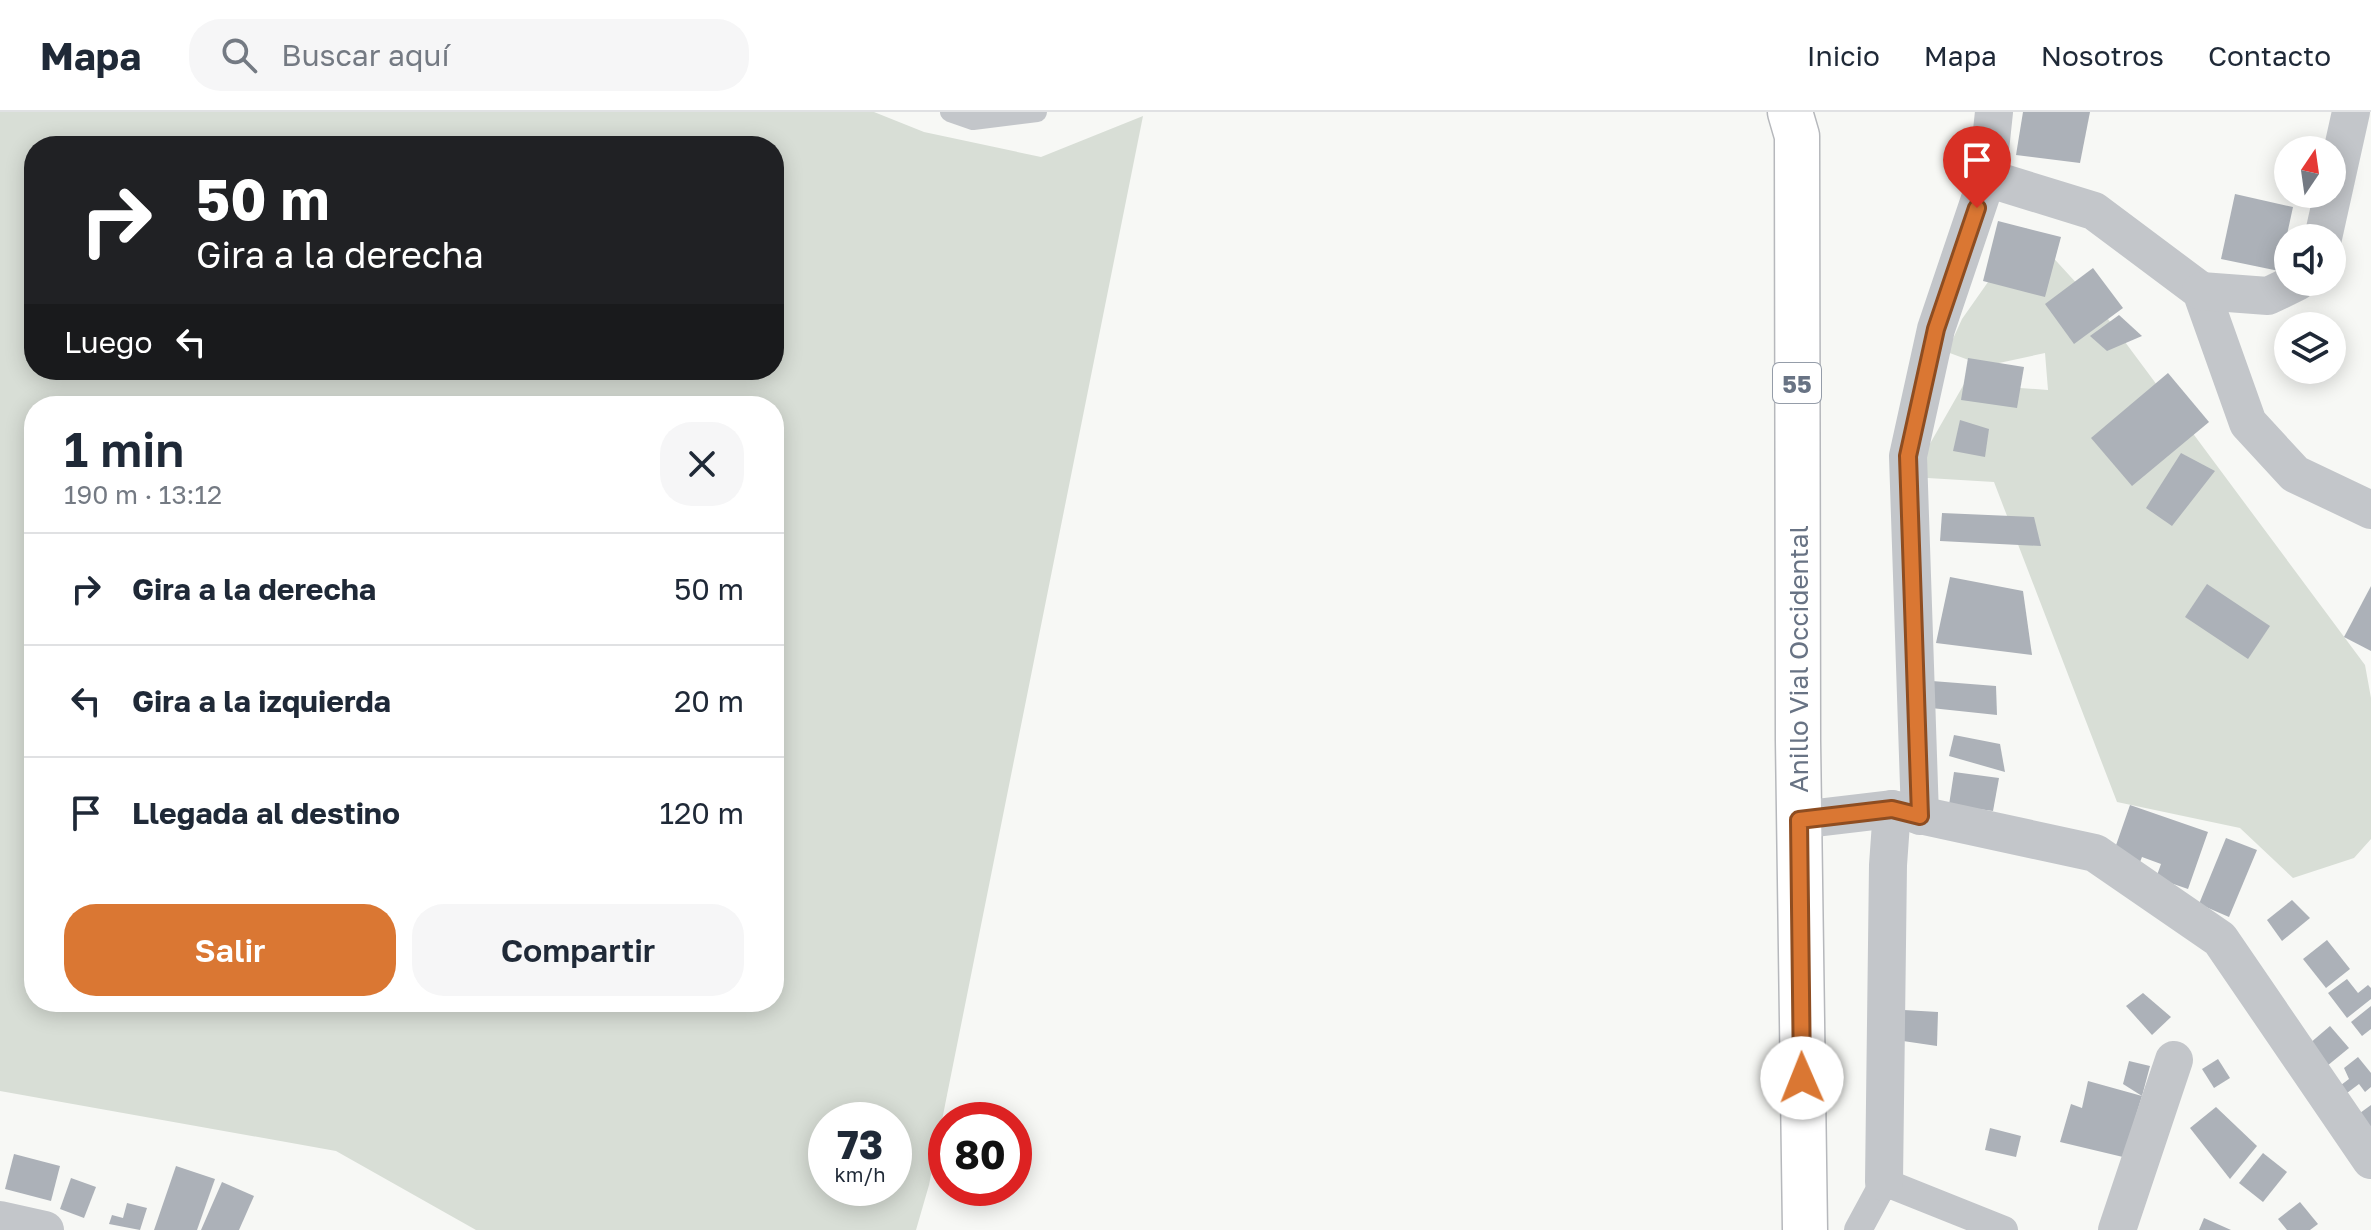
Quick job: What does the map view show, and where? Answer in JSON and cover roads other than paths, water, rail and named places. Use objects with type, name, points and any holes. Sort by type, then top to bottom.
[{"type":"highway","name":"Anillo Vial Occidental","points":[[1797,120],[1799,820],[1805,1230]]},
{"type":"street","points":[[1858,1230],[1884,1182],[1888,865],[1906,813],[1908,456],[1936,329],[1987,178],[1994,112]]},
{"type":"street","points":[[2326,224],[2351,112]]},
{"type":"street","points":[[1987,178],[2094,211],[2201,291],[2268,296],[2274,293]]},
{"type":"street","points":[[2201,291],[2248,423],[2295,474],[2371,510]]},
{"type":"street","points":[[1799,820],[1906,813],[2095,853],[2220,939],[2371,1160]]},
{"type":"street","points":[[2117,1230],[2174,1060]]},
{"type":"street","points":[[1884,1182],[2004,1230]]},
{"type":"street","points":[[0,1220],[45,1230]]},
{"type":"lane","points":[[950,112],[973,120],[1037,112]]}]
